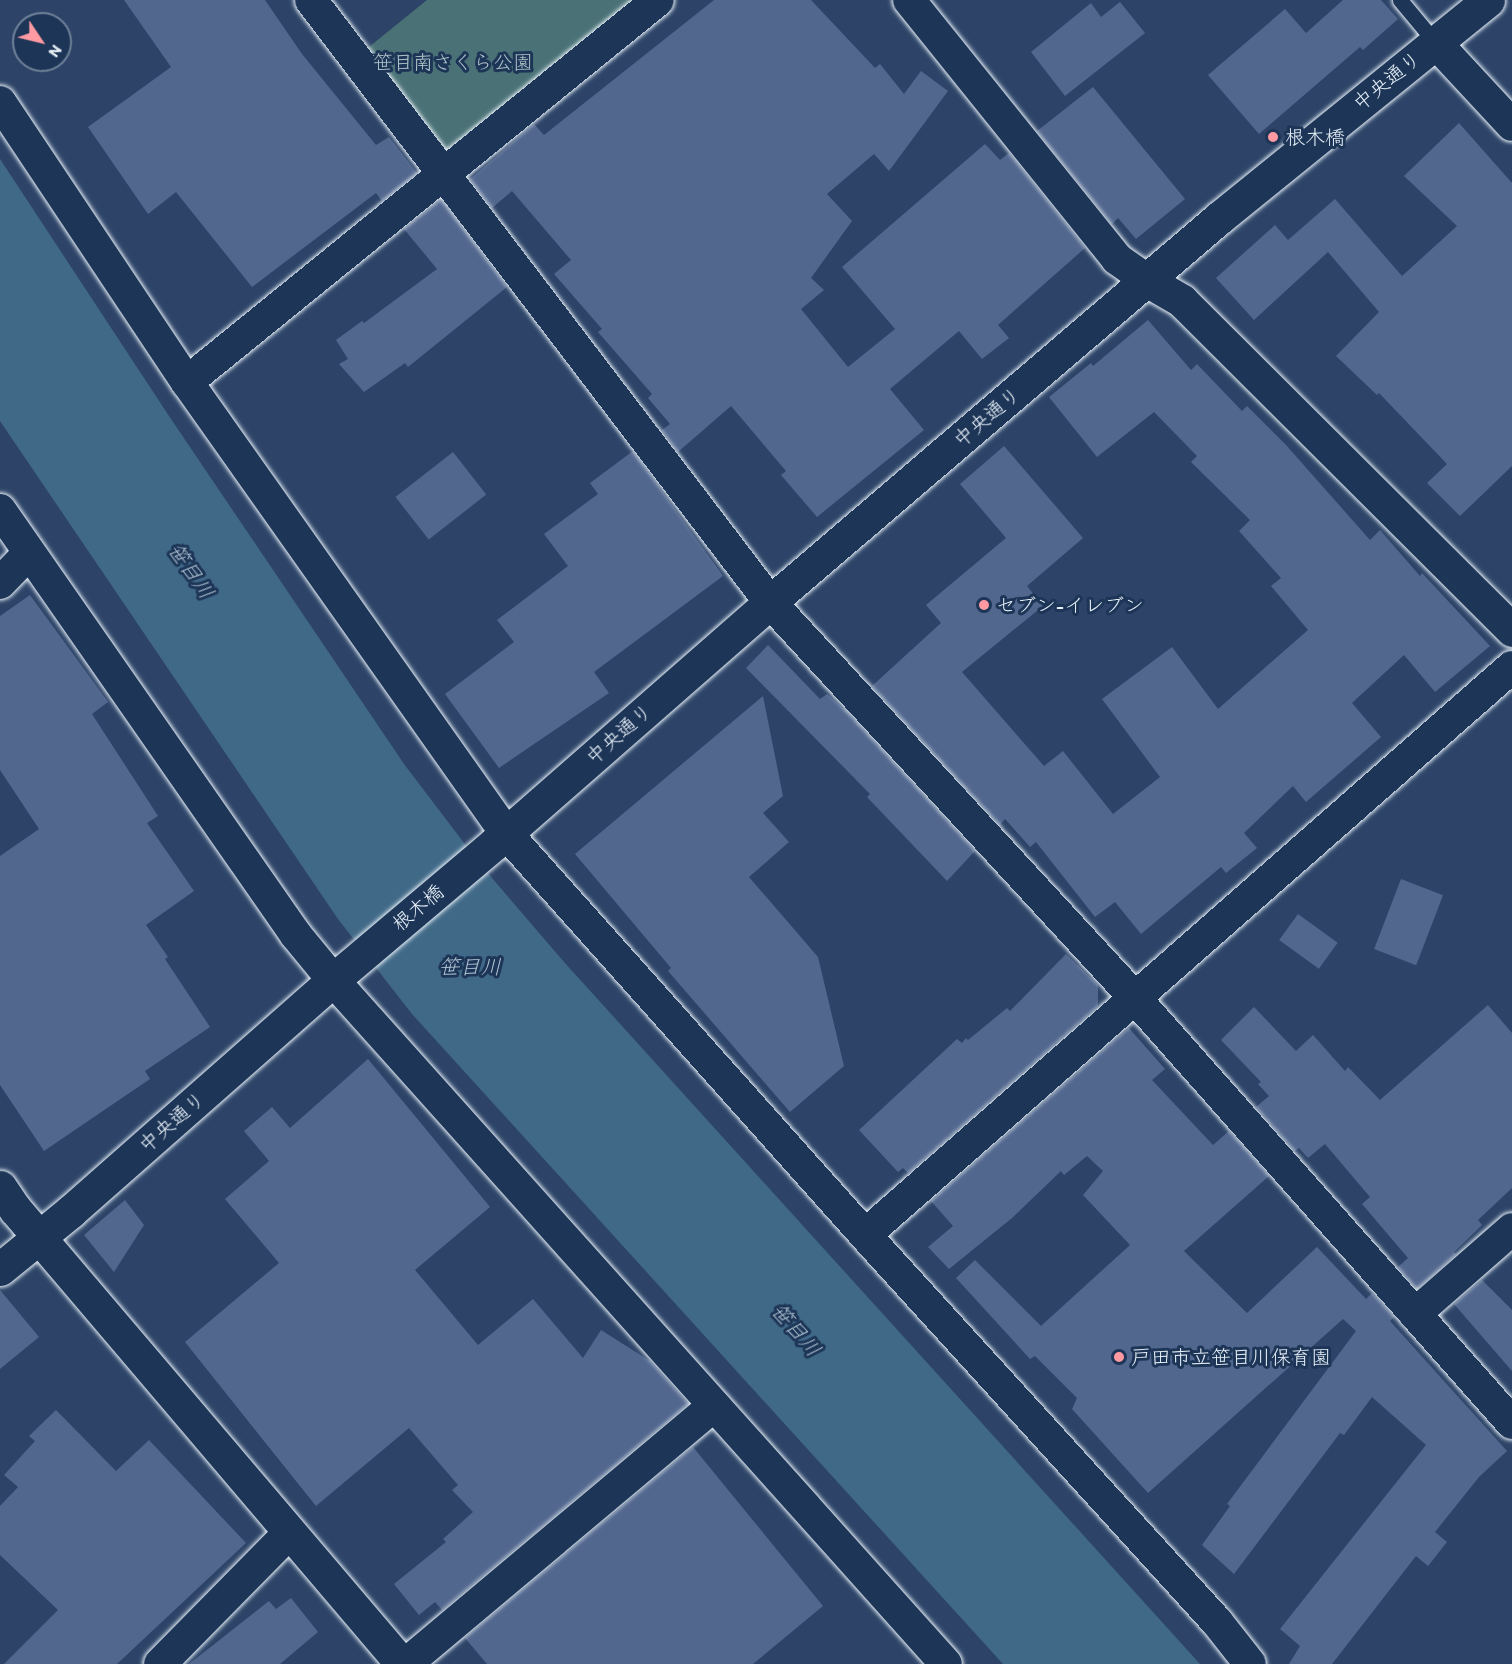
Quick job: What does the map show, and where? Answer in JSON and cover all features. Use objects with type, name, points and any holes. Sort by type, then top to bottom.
[{"type":"street","points":[[311,0],[770,602],[1135,998],[1512,1423]]},
{"type":"street","points":[[187,382],[658,0]]},
{"type":"street","points":[[909,0],[1117,259],[1182,301],[1512,630]]},
{"type":"street","name":"中央通り","points":[[500,838],[770,602],[1219,218],[1488,0]]},
{"type":"street","points":[[1434,42],[1512,125]]},
{"type":"street","points":[[0,102],[187,382],[500,838],[1217,1622],[1250,1664]]},
{"type":"street","points":[[0,510],[296,935],[337,976],[714,1406],[946,1664]]},
{"type":"street","points":[[0,583],[29,553]]},
{"type":"street","points":[[865,1235],[1512,667]]},
{"type":"street","name":"根木橋","points":[[337,976],[500,838]]},
{"type":"street","name":"中央通り","points":[[0,1269],[337,976]]},
{"type":"street","points":[[0,1187],[39,1237],[404,1664],[714,1406]]},
{"type":"street","points":[[1415,1314],[1512,1229]]},
{"type":"street","points":[[159,1664],[290,1533]]},
{"type":"lane","points":[[1400,0],[1434,42]]},
{"type":"green space","name":"笹目南さくら公園","points":[[427,0],[634,0],[445,152],[364,51]]},
{"type":"water","name":"笹目川","points":[[0,159],[169,416],[404,764],[480,864],[564,962],[1200,1664],[1003,1664],[412,1014],[338,919],[0,421]]},
{"type":"building","points":[[124,0],[265,0],[302,54],[376,145],[389,137],[417,173],[382,201],[376,193],[252,287],[176,192],[148,214],[88,127],[171,67]]},
{"type":"building","points":[[714,0],[811,0],[875,68],[880,64],[904,94],[921,71],[948,91],[889,171],[874,154],[827,194],[852,221],[811,278],[824,290],[801,309],[848,367],[895,329],[842,267],[985,144],[1000,160],[1009,153],[1085,248],[998,325],[1009,338],[982,359],[959,331],[890,389],[924,430],[817,517],[781,475],[786,471],[731,406],[678,452],[662,430],[670,424],[648,398],[652,394],[598,332],[602,329],[554,274],[571,260],[512,191],[492,208],[470,179],[534,124],[544,135]]},
{"type":"building","points":[[1343,0],[1381,0],[1398,19],[1363,50],[1360,47],[1259,134],[1208,75],[1285,9],[1306,33]]},
{"type":"building","points":[[1120,2],[1145,33],[1065,96],[1031,52],[1091,3],[1101,17]]},
{"type":"building","points":[[1093,87],[1185,199],[1136,239],[1118,218],[1112,224],[1037,131]]},
{"type":"building","points":[[1459,123],[1512,183],[1512,466],[1460,516],[1427,483],[1447,464],[1379,393],[1377,395],[1336,356],[1379,312],[1328,252],[1254,320],[1216,278],[1275,225],[1288,240],[1335,199],[1402,276],[1457,226],[1404,176]]},
{"type":"building","points":[[439,201],[443,202],[507,287],[408,367],[405,363],[364,392],[339,364],[348,359],[336,340],[362,321],[364,323],[437,269],[404,229]]},
{"type":"building","points":[[1148,320],[1191,370],[1197,364],[1242,411],[1247,406],[1286,445],[1370,540],[1380,530],[1420,576],[1422,573],[1490,646],[1435,692],[1404,655],[1352,703],[1381,737],[1306,802],[1293,786],[1244,833],[1257,848],[1226,873],[1221,867],[1141,934],[1115,902],[1095,917],[1036,842],[1030,847],[1005,819],[1000,825],[872,686],[941,623],[926,605],[1006,538],[960,484],[1004,446],[1083,538],[1027,586],[1043,606],[962,672],[1044,766],[1063,751],[1113,814],[1160,777],[1102,699],[1172,647],[1218,709],[1308,630],[1271,586],[1281,578],[1239,531],[1250,520],[1191,462],[1197,456],[1154,412],[1097,457],[1049,397],[1091,363],[1093,366]]},
{"type":"building","points":[[633,451],[723,576],[594,672],[609,693],[499,768],[445,694],[514,642],[497,620],[568,566],[544,534],[598,494],[590,483]]},
{"type":"building","points":[[453,452],[486,495],[429,539],[395,497]]},
{"type":"building","points":[[30,595],[108,702],[92,714],[158,816],[147,823],[194,891],[146,925],[168,957],[165,959],[210,1027],[145,1071],[150,1079],[44,1151],[0,1085],[0,856],[39,829],[0,770],[0,616]]},
{"type":"building","points":[[768,645],[820,699],[827,694],[846,711],[975,851],[947,881],[867,797],[870,794],[746,668]]},
{"type":"building","points":[[763,696],[783,796],[763,813],[789,842],[749,877],[818,957],[844,1066],[790,1112],[668,971],[671,968],[575,854]]},
{"type":"building","points":[[1401,879],[1443,895],[1416,965],[1374,949]]},
{"type":"building","points":[[1298,914],[1338,943],[1319,969],[1279,940]]},
{"type":"building","points":[[1066,954],[1098,985],[1098,1006],[908,1173],[903,1168],[898,1172],[859,1130],[957,1039],[962,1043],[966,1038],[968,1040],[1007,1008],[1010,1011]]},
{"type":"building","points":[[1488,1005],[1512,1033],[1512,1188],[1478,1220],[1482,1225],[1454,1252],[1456,1254],[1417,1289],[1398,1267],[1408,1258],[1362,1204],[1370,1197],[1325,1144],[1308,1158],[1299,1148],[1295,1151],[1256,1107],[1269,1096],[1258,1084],[1261,1082],[1221,1040],[1254,1007],[1296,1051],[1313,1035],[1345,1071],[1348,1067],[1380,1100]]},
{"type":"building","points":[[1129,1028],[1165,1069],[1152,1080],[1213,1145],[1229,1131],[1269,1176],[1184,1251],[1247,1313],[1317,1247],[1366,1299],[1372,1293],[1394,1317],[1390,1321],[1507,1451],[1479,1477],[1435,1532],[1447,1542],[1428,1566],[1416,1556],[1332,1664],[1289,1664],[1300,1646],[1280,1629],[1426,1445],[1372,1397],[1344,1435],[1340,1433],[1234,1574],[1202,1545],[1230,1506],[1227,1504],[1356,1331],[1343,1319],[1148,1493],[1072,1409],[1077,1398],[1035,1356],[1030,1359],[956,1278],[975,1260],[1041,1326],[1130,1245],[1083,1195],[1103,1171],[1087,1156],[1064,1175],[1061,1171],[1012,1218],[949,1269],[928,1247],[953,1226],[931,1201]]},
{"type":"building","points":[[368,1059],[490,1207],[415,1270],[478,1345],[533,1299],[583,1358],[601,1330],[650,1361],[688,1404],[442,1610],[435,1602],[419,1615],[394,1584],[446,1542],[443,1539],[473,1512],[452,1490],[458,1485],[409,1428],[316,1506],[185,1342],[279,1263],[225,1199],[269,1161],[244,1131],[272,1107],[290,1128]]},
{"type":"building","points":[[125,1200],[144,1225],[114,1272],[84,1235]]},
{"type":"building","points":[[1482,1280],[1512,1310],[1512,1371],[1454,1304]]},
{"type":"building","points":[[0,1290],[39,1337],[0,1369]]},
{"type":"building","points":[[56,1410],[116,1471],[149,1440],[246,1543],[117,1664],[4,1664],[58,1610],[0,1555],[0,1506],[18,1487],[4,1475],[35,1441],[29,1436]]},
{"type":"building","points":[[693,1447],[823,1606],[753,1664],[487,1664],[465,1638]]},
{"type":"building","points":[[291,1598],[318,1632],[280,1664],[189,1664],[269,1601],[276,1609]]},
{"type":"place","name":"根木橋","points":[[1273,137]]},
{"type":"place","name":"セブン-イレブン","points":[[984,605]]},
{"type":"place","name":"戸田市立笹目川保育園","points":[[1119,1357]]}]
